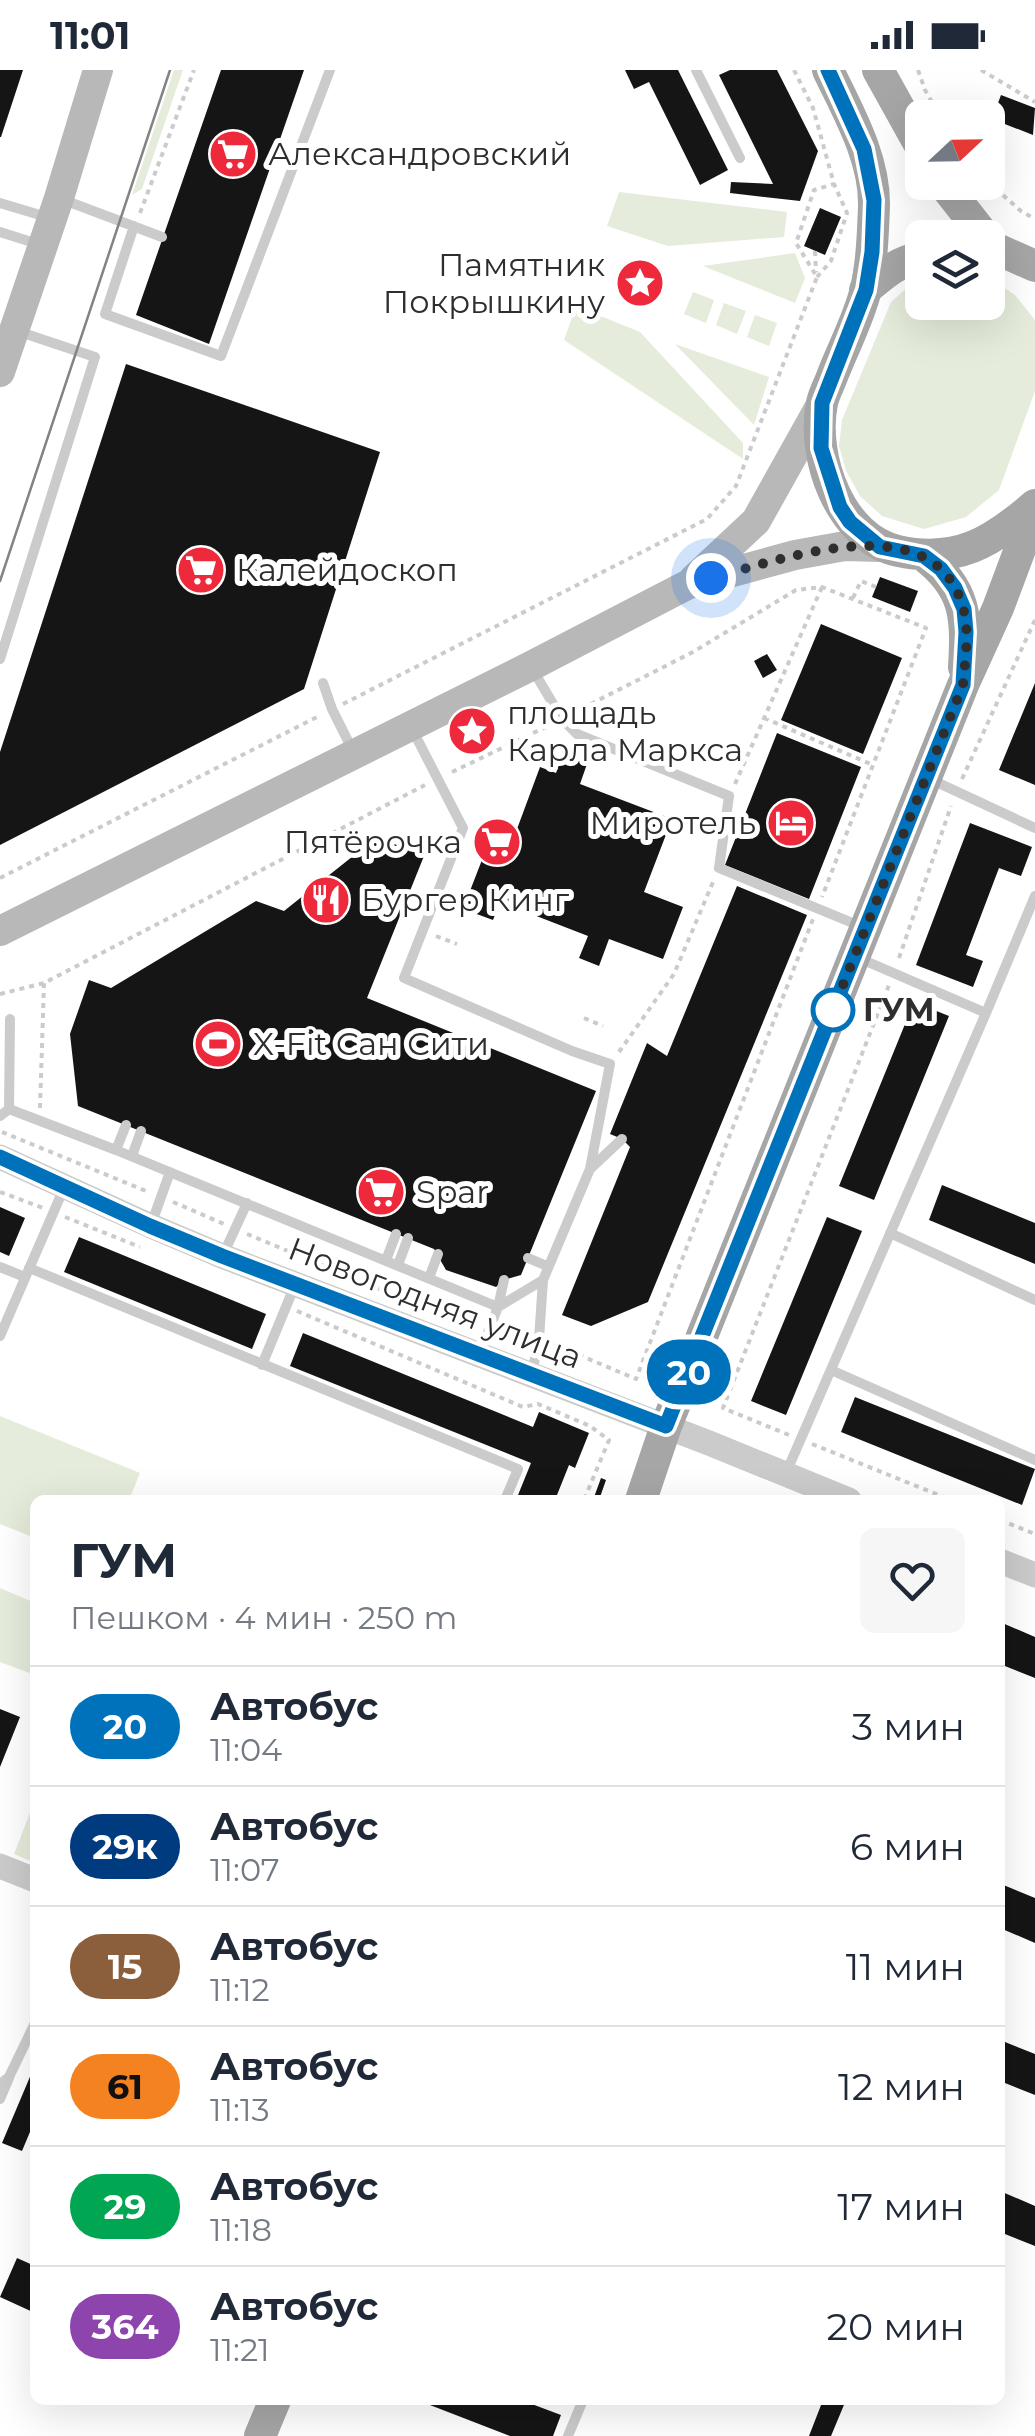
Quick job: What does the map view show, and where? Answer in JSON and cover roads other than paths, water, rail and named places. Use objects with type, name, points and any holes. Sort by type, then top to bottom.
[{"type":"main road","points":[[0,372],[98,70]]},
{"type":"main road","points":[[878,70],[905,118]]},
{"type":"main road","points":[[688,584],[756,521],[822,403],[866,290],[874,200],[864,149],[828,72]]},
{"type":"main road","points":[[956,200],[971,220]]},
{"type":"main road","points":[[1005,251],[1035,266]]},
{"type":"main road","points":[[866,290],[905,261]]},
{"type":"main road","points":[[822,403],[821,448],[840,507],[850,522],[880,547]]},
{"type":"main road","points":[[0,931],[688,584],[794,555],[845,546],[880,547],[924,556],[955,552],[981,545],[1035,507]]},
{"type":"main road","points":[[642,1495],[1035,507]]},
{"type":"main road","points":[[924,556],[941,569],[964,609],[963,685]]},
{"type":"main road","points":[[260,2436],[273,2405]]},
{"type":"street","name":"Новогодняя улица","points":[[0,1158],[64,1187],[147,1238],[222,1256],[291,1295],[483,1345],[532,1374],[838,1495]]},
{"type":"street","points":[[1005,1563],[1035,1576]]},
{"type":"street","points":[[0,1866],[30,1878]]},
{"type":"lane","points":[[134,226],[105,314],[221,356],[330,70]]},
{"type":"lane","points":[[696,70],[740,158]]},
{"type":"lane","points":[[0,203],[51,220],[134,226],[162,237]]},
{"type":"lane","points":[[0,232],[51,220]]},
{"type":"lane","points":[[0,659],[95,357],[14,330]]},
{"type":"lane","points":[[531,666],[562,719],[577,734],[730,796],[719,868],[817,909],[893,974],[986,1013]]},
{"type":"lane","points":[[322,683],[355,754]]},
{"type":"lane","points":[[411,726],[463,828],[404,978],[610,1064],[590,1170],[542,1280],[539,1338],[532,1374]]},
{"type":"lane","points":[[926,777],[1035,828]]},
{"type":"lane","points":[[786,1474],[1035,896]]},
{"type":"lane","points":[[10,1019],[4,1112],[40,1121],[132,1156],[498,1307]]},
{"type":"lane","points":[[116,1150],[126,1125]]},
{"type":"lane","points":[[132,1156],[141,1131]]},
{"type":"lane","points":[[590,1170],[622,1139]]},
{"type":"lane","points":[[147,1238],[170,1172]]},
{"type":"lane","points":[[0,1336],[64,1187]]},
{"type":"lane","points":[[222,1256],[246,1203]]},
{"type":"lane","points":[[890,1233],[1035,1300]]},
{"type":"lane","points":[[386,1260],[402,1236],[398,1265]]},
{"type":"lane","points":[[429,1278],[438,1254]]},
{"type":"lane","points":[[528,1258],[547,1266]]},
{"type":"lane","points":[[0,1266],[27,1272],[518,1468],[507,1495]]},
{"type":"lane","points":[[483,1345],[504,1280]]},
{"type":"lane","points":[[498,1307],[542,1280]]},
{"type":"lane","points":[[262,1365],[291,1295]]},
{"type":"lane","points":[[831,1370],[1035,1460]]},
{"type":"lane","points":[[0,2099],[4,2081],[30,2032]]},
{"type":"lane","points":[[568,2436],[581,2405]]},
{"type":"tram line","points":[[0,581],[170,70]]},
{"type":"place","name":"Александровский","points":[[233,154]]},
{"type":"place","name":"Памятник Покрышкину","points":[[640,283]]},
{"type":"place","name":"Калейдоскоп","points":[[201,570]]},
{"type":"place","name":"площадь Карла Маркса","points":[[472,731]]},
{"type":"place","name":"Миротель","points":[[791,823]]},
{"type":"place","name":"Пятёрочка","points":[[497,842]]},
{"type":"place","name":"Бургер Кинг","points":[[326,900]]},
{"type":"place","name":"ГУМ","points":[[833,1010]]},
{"type":"place","name":"X-Fit Сан Сити","points":[[218,1044]]},
{"type":"place","name":"Spar","points":[[381,1192]]}]
